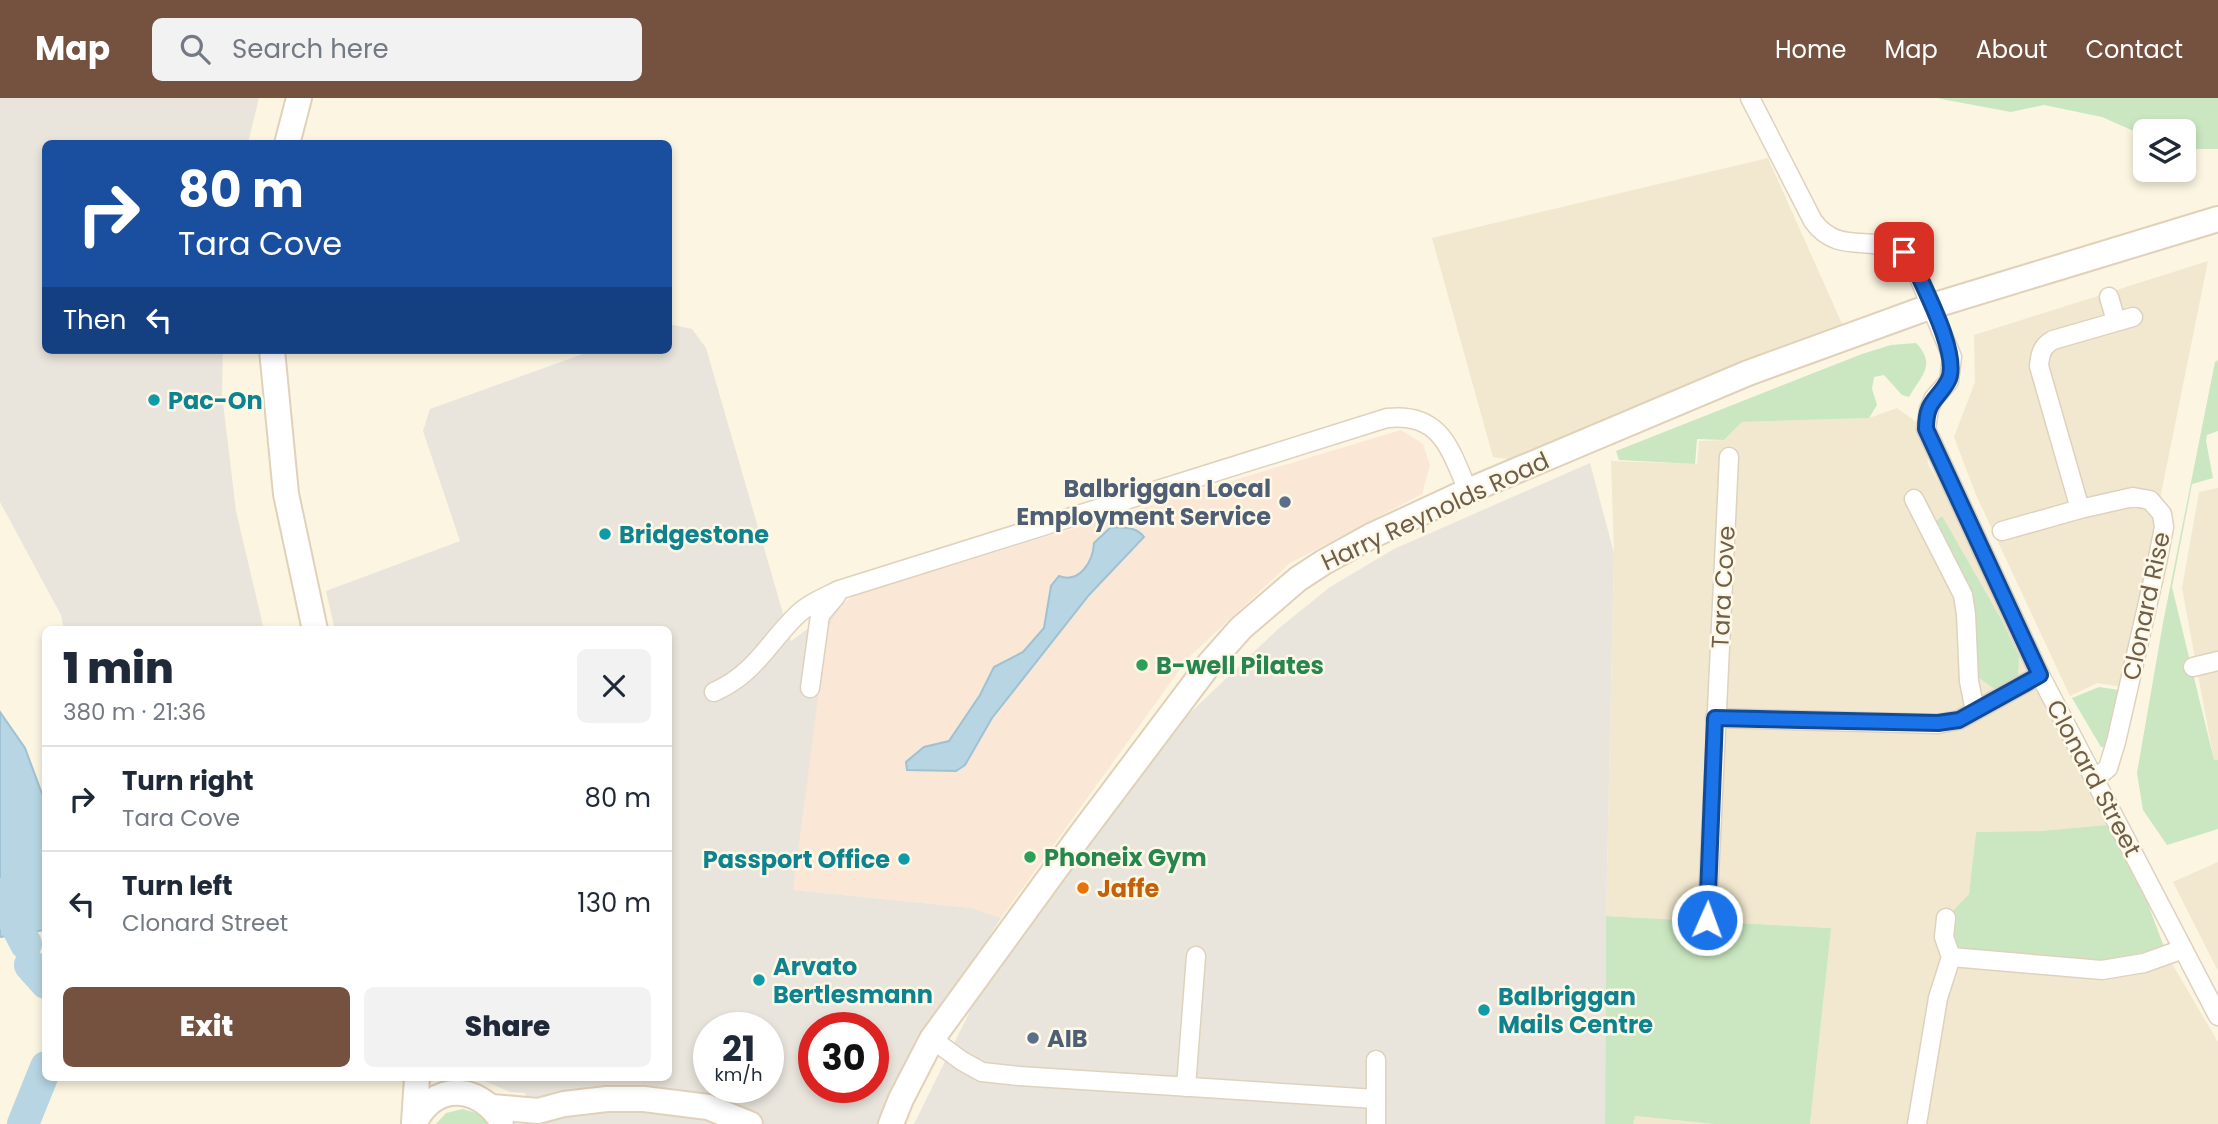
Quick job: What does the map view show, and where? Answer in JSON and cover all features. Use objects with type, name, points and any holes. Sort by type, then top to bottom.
[{"type":"street","points":[[288,140],[299,98]]},
{"type":"street","name":"Clonard Street","points":[[1751,98],[1818,228],[1834,240],[1893,247],[1904,252],[1913,263],[1952,357],[1949,381],[1934,398],[1926,429],[2040,675],[2218,1016]]},
{"type":"street","name":"Harry Reynolds Road","points":[[891,1124],[932,1039],[1178,703],[1241,628],[1298,579],[1371,536],[1468,491],[1748,373],[1932,306],[2218,219]]},
{"type":"street","points":[[2080,509],[2039,366],[2040,353],[2046,344],[2053,340],[2124,319],[2109,297]]},
{"type":"street","points":[[272,354],[286,494],[314,626]]},
{"type":"street","points":[[714,692],[728,686],[754,666],[799,613],[844,588],[1387,418],[1406,416],[1437,430],[1448,443],[1468,491]]},
{"type":"street","name":"Tara Cove","points":[[1707,920],[1729,457]]},
{"type":"street","name":"Clonard Rise","points":[[2002,531],[2133,497],[2156,505],[2164,520],[2157,564],[2116,742],[2108,768],[2095,779]]},
{"type":"street","points":[[1914,499],[1963,595],[1969,681],[1975,711]]},
{"type":"street","points":[[810,688],[820,615],[844,588]]},
{"type":"street","points":[[2193,667],[2218,661]]},
{"type":"street","points":[[1715,718],[1938,723],[1959,720],[2040,675]]},
{"type":"street","points":[[1917,1124],[1938,998],[1951,957],[1944,937],[1946,918]]},
{"type":"street","points":[[1951,957],[2102,970],[2144,963],[2183,948]]},
{"type":"street","points":[[1186,1087],[1196,956]]},
{"type":"street","points":[[932,1039],[982,1072],[1376,1099]]},
{"type":"street","points":[[1376,1060],[1376,1124]]},
{"type":"street","points":[[414,1123],[418,1081]]},
{"type":"street","points":[[414,1123],[422,1110],[433,1100],[448,1094],[457,1085],[479,1097],[497,1115],[532,1117],[564,1104],[607,1099],[643,1100],[708,1107],[750,1124]]},
{"type":"shaded area","points":[[0,98],[259,98],[249,140],[42,140],[42,354],[223,354],[222,394],[236,511],[263,626],[63,626],[61,615],[0,502]]},
{"type":"shaded area","points":[[1768,158],[1843,326],[1535,450],[1509,459],[1493,457],[1432,238]]},
{"type":"shaded area","points":[[2208,261],[2122,687],[2097,683],[2070,696],[1976,495],[1954,437],[1975,382],[1974,335]]},
{"type":"shaded area","points":[[672,325],[692,329],[706,348],[791,641],[841,605],[827,629],[793,890],[972,908],[1001,918],[903,1070],[888,1124],[532,1124],[525,1093],[510,1092],[485,1081],[672,1081],[672,626],[334,626],[326,591],[460,541],[423,431],[430,409],[583,354],[672,354]]},
{"type":"shaded area","points":[[1897,408],[1926,429],[1928,464],[1960,519],[2118,824],[2040,831],[1976,832],[1969,894],[1946,919],[2167,955],[2218,1042],[2218,1124],[1810,1124],[1830,928],[1606,916],[1614,553],[1611,461],[1697,464],[1699,441],[1724,440],[1742,422],[1869,418]]},
{"type":"shaded area","points":[[1401,430],[1423,444],[1430,465],[1422,494],[1290,563],[1188,658],[1001,918],[972,908],[792,890],[827,629],[841,605],[856,594]]},
{"type":"shaded area","points":[[1590,463],[1614,553],[1606,916],[1605,1124],[914,1124],[973,1005],[1171,731],[1278,629],[1330,587],[1394,549]]},
{"type":"shaded area","points":[[2218,488],[2218,760],[2214,761],[2182,588],[2199,492]]},
{"type":"shaded area","points":[[2218,862],[2218,971],[2173,882]]},
{"type":"shaded area","points":[[1634,1116],[1714,1124],[1633,1124]]},
{"type":"green space","points":[[1936,98],[2218,98],[2218,149],[2196,149],[2196,119],[2133,119],[2133,131],[2102,117],[2044,105],[2011,112]]},
{"type":"green space","points":[[1916,343],[1926,364],[1918,383],[1909,397],[1902,395],[1884,375],[1874,377],[1872,389],[1877,405],[1869,418],[1742,422],[1724,440],[1697,439],[1695,464],[1619,460],[1616,451],[1862,354],[1891,345]]},
{"type":"green space","points":[[2218,360],[2218,431],[2207,435],[2206,441],[2213,478],[2192,484],[2172,587],[2214,760],[2218,760],[2218,829],[2167,845],[2143,810],[2137,773],[2163,623],[2215,362]]},
{"type":"green space","points":[[1942,516],[2019,656],[2018,676],[2013,684],[2003,688],[1993,688],[1978,677],[1973,600],[1959,566],[1934,523]]},
{"type":"green space","points":[[2099,687],[2119,690],[2106,747],[2101,747],[2072,698]]},
{"type":"green space","points":[[2118,824],[2167,955],[2144,963],[1951,957],[1946,918],[1969,894],[1976,832],[2040,831]]},
{"type":"green space","points":[[1606,916],[1831,928],[1810,1124],[1714,1124],[1635,1116],[1633,1124],[1605,1124]]},
{"type":"green space","points":[[463,1109],[479,1114],[488,1124],[436,1124],[446,1113]]},
{"type":"water","points":[[1111,527],[1133,529],[1144,537],[1089,595],[992,718],[965,765],[956,771],[907,770],[906,762],[924,747],[949,741],[980,695],[994,667],[1023,652],[1044,628],[1051,586],[1059,576],[1066,578],[1079,574],[1091,557],[1094,543]]},
{"type":"water","points":[[0,712],[25,748],[42,794],[42,930],[0,937]]},
{"type":"waterway","points":[[0,894],[26,944]]},
{"type":"waterway","points":[[30,965],[42,978]]},
{"type":"waterway","points":[[23,1124],[42,1077]]},
{"type":"place","name":"Pac-On","points":[[154,400]]},
{"type":"place","name":"Balbriggan Local Employment Service","points":[[1285,502]]},
{"type":"place","name":"Bridgestone","points":[[605,534]]},
{"type":"place","name":"B-well Pilates","points":[[1142,665]]},
{"type":"place","name":"Phoneix Gym","points":[[1030,857]]},
{"type":"place","name":"Passport Office","points":[[904,859]]},
{"type":"place","name":"Jaffe","points":[[1083,888]]},
{"type":"place","name":"Arvato Bertlesmann","points":[[759,980]]},
{"type":"place","name":"Balbriggan Mails Centre","points":[[1484,1010]]},
{"type":"place","name":"AIB","points":[[1033,1038]]},
{"type":"route","points":[[1707,920],[1715,718],[1938,723],[1959,720],[2040,675],[1967,512],[1926,429],[1926,417],[1934,398],[1949,381],[1952,357],[1913,263],[1904,252]]}]
